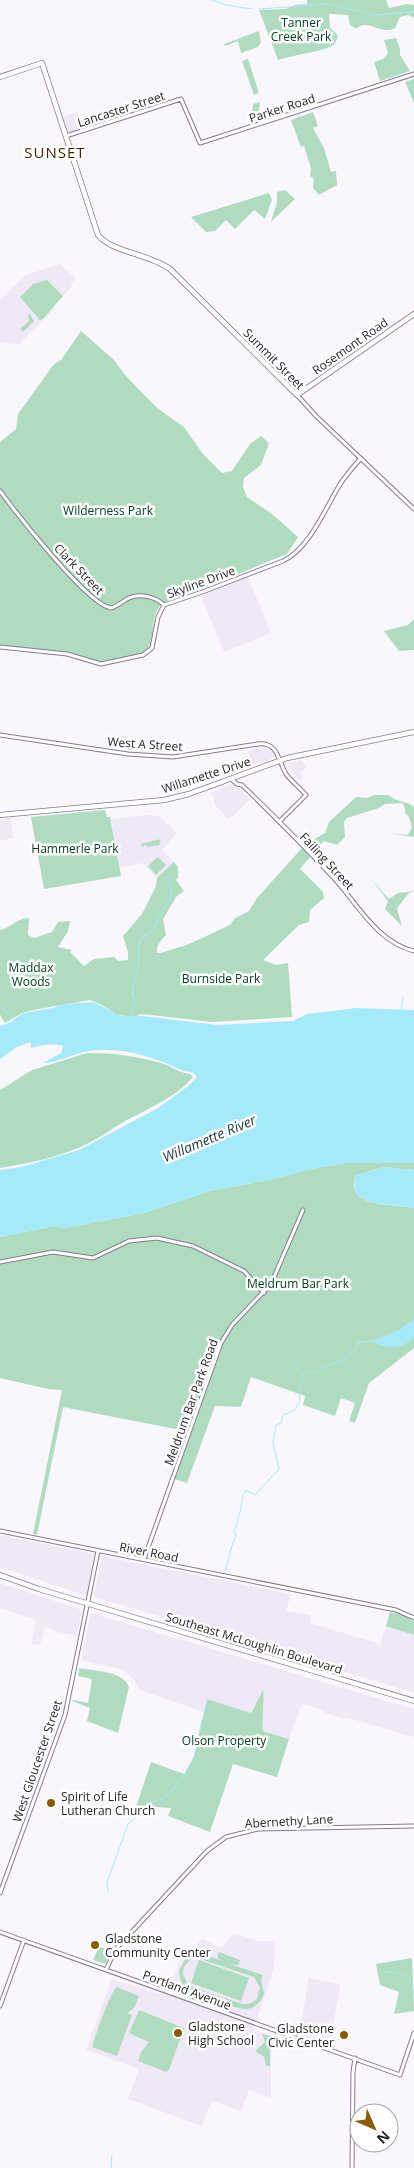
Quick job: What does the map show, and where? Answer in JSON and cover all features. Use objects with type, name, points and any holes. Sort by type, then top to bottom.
[{"type":"main road","points":[[0,77],[42,63],[66,136]]},
{"type":"main road","name":"Summit Street","points":[[66,136],[97,234],[107,243],[149,258],[170,269],[297,395]]},
{"type":"main road","name":"Rosemont Road","points":[[297,395],[414,314]]},
{"type":"main road","name":"Willamette Drive","points":[[0,815],[164,800],[190,794],[280,760],[414,732]]},
{"type":"main road","name":"Southeast McLoughlin Boulevard","points":[[0,1576],[414,1701]]},
{"type":"street","name":"Parker Road","points":[[182,99],[200,143],[414,74]]},
{"type":"street","name":"Lancaster Street","points":[[66,136],[182,99]]},
{"type":"street","name":"Summit Street","points":[[297,395],[414,509]]},
{"type":"street","name":"Skyline Drive","points":[[0,647],[67,654],[101,664],[142,655],[152,648],[159,614],[164,605],[205,592],[291,557],[315,528],[340,483],[361,458]]},
{"type":"street","name":"Clark Street","points":[[0,492],[46,547],[97,602],[111,608],[132,596],[142,596],[156,600],[164,605]]},
{"type":"street","name":"West A Street","points":[[0,735],[128,754],[173,757],[263,743],[274,748],[289,777],[306,795],[279,822]]},
{"type":"street","name":"Failing Street","points":[[230,778],[242,785],[333,877],[370,922],[397,945],[414,951]]},
{"type":"street","name":"Meldrum Bar Park Road","points":[[144,1560],[221,1342],[232,1325],[264,1293],[274,1278],[302,1210]]},
{"type":"street","points":[[0,1262],[53,1252],[93,1258],[129,1241],[157,1238],[193,1246],[244,1271],[264,1293]]},
{"type":"street","name":"River Road","points":[[0,1531],[400,1611],[414,1618]]},
{"type":"street","name":"West Gloucester Street","points":[[0,1893],[64,1717],[98,1551]]},
{"type":"street","name":"Abernethy Lane","points":[[106,1970],[114,1953],[122,1943],[205,1854],[226,1837],[256,1829],[414,1826]]},
{"type":"street","name":"Portland Avenue","points":[[0,1932],[400,2075],[414,2033]]},
{"type":"street","points":[[0,2006],[24,1940]]},
{"type":"street","points":[[352,2168],[353,2067],[355,2058]]},
{"type":"shaded area","points":[[77,112],[84,127],[67,133],[61,117]]},
{"type":"shaded area","points":[[60,264],[76,279],[70,285],[72,287],[53,306],[55,308],[19,344],[0,342],[0,299],[26,275]]},
{"type":"shaded area","points":[[248,577],[271,633],[224,652],[201,596]]},
{"type":"shaded area","points":[[259,748],[270,750],[274,756],[271,759],[251,766],[248,750]]},
{"type":"shaded area","points":[[302,760],[307,767],[301,773],[304,776],[299,781],[288,767],[290,763]]},
{"type":"shaded area","points":[[234,783],[250,799],[233,816],[228,818],[215,805],[214,797],[210,793]]},
{"type":"shaded area","points":[[148,815],[159,816],[177,833],[162,850],[174,862],[157,878],[143,863],[119,867],[111,819]]},
{"type":"shaded area","points":[[11,817],[13,838],[0,841],[0,820]]},
{"type":"shaded area","points":[[0,1535],[94,1554],[87,1593],[84,1595],[0,1567]]},
{"type":"shaded area","points":[[102,1556],[291,1594],[286,1611],[311,1615],[310,1623],[380,1644],[386,1626],[414,1635],[414,1693],[95,1597],[94,1593]]},
{"type":"shaded area","points":[[0,1583],[82,1610],[77,1636],[53,1631],[53,1629],[45,1627],[40,1645],[31,1644],[36,1620],[0,1608]]},
{"type":"shaded area","points":[[91,1613],[414,1709],[414,1737],[345,1717],[344,1719],[304,1704],[301,1706],[289,1739],[263,1731],[261,1716],[265,1703],[255,1703],[251,1713],[207,1699],[204,1712],[145,1692],[138,1688],[133,1679],[124,1670],[81,1660]]},
{"type":"shaded area","name":"Gladstone High School","points":[[234,1934],[255,1939],[255,1941],[275,1941],[274,1968],[254,2029],[271,2036],[271,2098],[249,2090],[241,2111],[212,2101],[202,2126],[128,2099],[139,2069],[86,2050],[112,1979],[167,1996],[179,1962],[202,1939],[221,1948]]},
{"type":"shaded area","points":[[309,1978],[340,1984],[330,2046],[299,2036]]},
{"type":"green space","name":"Tanner Creek Park","points":[[307,0],[386,0],[389,8],[407,4],[414,5],[414,18],[408,15],[400,17],[395,28],[390,30],[365,25],[356,29],[350,25],[348,15],[329,14],[330,28],[338,37],[334,45],[278,60],[259,10],[286,9],[295,5],[307,4]]},
{"type":"green space","points":[[259,31],[261,43],[258,47],[241,53],[238,41],[225,46],[224,44]]},
{"type":"green space","points":[[396,38],[400,55],[410,71],[380,81],[374,62],[383,59],[388,53],[384,40]]},
{"type":"green space","points":[[248,59],[259,93],[254,95],[242,61]]},
{"type":"green space","points":[[414,79],[414,103],[405,82]]},
{"type":"green space","points":[[260,102],[258,120],[251,122],[253,104]]},
{"type":"green space","points":[[313,112],[318,126],[313,128],[324,148],[331,172],[336,171],[337,185],[319,195],[313,188],[314,179],[310,176],[311,168],[304,146],[301,147],[291,120]]},
{"type":"green space","points":[[285,190],[295,199],[271,222],[277,202],[277,192]]},
{"type":"green space","points":[[269,193],[272,200],[265,219],[254,210],[235,229],[226,220],[215,231],[206,232],[191,217]]},
{"type":"green space","points":[[47,280],[63,296],[40,320],[20,297],[33,284]]},
{"type":"green space","points":[[30,314],[34,321],[23,332],[20,329],[29,321],[28,315]]},
{"type":"green space","name":"Wilderness Park","points":[[81,331],[114,360],[125,375],[157,408],[184,427],[203,454],[222,473],[232,471],[250,444],[261,436],[269,443],[261,465],[244,478],[243,487],[247,497],[272,514],[298,537],[287,554],[182,597],[169,600],[161,605],[154,618],[151,641],[144,653],[99,662],[72,653],[0,646],[0,442],[16,429],[18,414],[54,364],[61,360]]},
{"type":"green space","points":[[414,619],[414,650],[399,651],[384,631],[408,625]]},
{"type":"green space","points":[[374,795],[388,795],[414,807],[414,837],[387,833],[408,835],[412,827],[402,803],[385,804],[379,808],[347,818],[344,822],[345,837],[337,845],[324,841],[313,853],[305,844],[325,833],[329,822],[356,797],[367,798]]},
{"type":"green space","name":"Hammerle Park","points":[[105,810],[107,817],[110,817],[121,876],[44,889],[31,817]]},
{"type":"green space","points":[[161,839],[159,845],[149,847],[145,845],[143,847],[140,844]]},
{"type":"green space","name":"Burnside Park","points":[[302,848],[310,857],[300,869],[323,892],[324,898],[310,910],[309,922],[299,925],[263,960],[276,965],[288,963],[292,1017],[212,1022],[142,1014],[134,1017],[117,1015],[90,1000],[33,1010],[22,1013],[5,1023],[0,1015],[0,930],[25,918],[29,918],[28,935],[34,938],[52,932],[58,922],[70,921],[68,931],[58,947],[72,950],[70,952],[84,966],[94,959],[114,957],[118,961],[128,960],[128,952],[123,936],[142,914],[156,886],[157,878],[174,862],[178,867],[178,877],[176,880],[184,891],[176,897],[163,919],[166,935],[157,948],[157,953],[161,953],[189,944],[230,925],[235,918],[249,911],[257,898]]},
{"type":"green space","points":[[158,857],[166,865],[156,875],[148,866]]},
{"type":"green space","points":[[372,880],[389,899],[398,893],[414,891],[409,893],[397,908],[402,926],[385,909],[388,901]]},
{"type":"green space","points":[[87,1053],[116,1054],[165,1064],[193,1077],[170,1097],[89,1143],[56,1156],[0,1168],[0,1090],[32,1070]]},
{"type":"green space","name":"Meldrum Bar Park","points":[[345,1163],[414,1163],[414,1170],[383,1167],[355,1176],[354,1187],[357,1194],[364,1199],[414,1208],[414,1348],[369,1383],[355,1423],[349,1421],[355,1403],[341,1398],[335,1416],[303,1405],[305,1396],[251,1377],[241,1407],[215,1406],[187,1483],[174,1479],[191,1432],[63,1407],[37,1535],[33,1534],[62,1390],[48,1389],[0,1378],[0,1237],[54,1226],[65,1228],[144,1213],[210,1191],[273,1179],[306,1170]]},
{"type":"green space","points":[[390,1612],[404,1615],[414,1622],[414,1635],[386,1626]]},
{"type":"green space","points":[[79,1668],[115,1675],[126,1682],[129,1687],[118,1733],[87,1721],[90,1708],[72,1701],[88,1703],[92,1679],[78,1676]]},
{"type":"green space","name":"Olson Property","points":[[263,1690],[263,1731],[289,1739],[277,1777],[233,1764],[210,1832],[168,1816],[171,1808],[156,1807],[146,1811],[136,1807],[151,1762],[184,1774],[194,1757],[207,1699],[251,1713]]},
{"type":"green space","points":[[99,1947],[112,1950],[105,1964],[93,1960]]},
{"type":"green space","points":[[219,1952],[240,1960],[238,1965],[230,1964],[263,1975],[261,1980],[264,1994],[257,2004],[247,2009],[234,2007],[203,1996],[183,1985],[179,1970],[186,1958],[200,1953],[225,1962],[217,1958]],"holes":[[[197,1958],[254,1977],[260,1987],[257,1999],[249,2004],[242,2004],[193,1987],[187,1983],[183,1974],[184,1967],[190,1960]]]},
{"type":"green space","points":[[412,1958],[414,2011],[394,2014],[399,1992],[380,1985],[376,1964]]},
{"type":"green space","points":[[199,1960],[249,1978],[241,2001],[191,1983]]},
{"type":"green space","points":[[117,1987],[139,1996],[134,2008],[127,2013],[132,2015],[117,2056],[92,2047],[107,2006]]},
{"type":"green space","points":[[139,2010],[184,2028],[169,2070],[166,2072],[138,2061],[141,2052],[149,2042],[129,2033]]},
{"type":"green space","points":[[262,2034],[270,2036],[270,2066],[266,2066],[264,2057],[255,2051],[265,2042]]},
{"type":"water","name":"Willamette River","points":[[93,1002],[120,1016],[142,1016],[218,1025],[293,1021],[307,1014],[356,1008],[414,1010],[414,1163],[345,1163],[210,1191],[144,1213],[65,1228],[54,1226],[0,1237],[0,1170],[21,1167],[79,1150],[158,1108],[187,1087],[197,1077],[192,1072],[181,1070],[158,1060],[121,1051],[96,1050],[43,1063],[61,1053],[63,1046],[47,1045],[31,1048],[30,1042],[17,1047],[0,1059],[0,1026],[11,1022],[23,1013],[53,1008],[62,1004]]},
{"type":"water","points":[[383,1167],[414,1170],[414,1208],[374,1203],[358,1194],[355,1187],[355,1176]]},
{"type":"water","points":[[414,1319],[414,1337],[404,1344],[388,1347],[372,1341],[399,1330]]},
{"type":"waterway","points":[[212,0],[226,5],[252,9]]},
{"type":"waterway","points":[[259,9],[329,4],[375,15],[414,12]]},
{"type":"waterway","points":[[131,1017],[135,1001],[132,991],[138,966],[139,945],[142,937],[153,930],[172,894],[168,877]]},
{"type":"waterway","points":[[401,1009],[403,998]]},
{"type":"waterway","points":[[0,1005],[13,1019]]},
{"type":"waterway","points":[[225,1572],[236,1536],[234,1531],[243,1495],[246,1490],[255,1495],[279,1469],[273,1443],[276,1425],[281,1423],[283,1415],[295,1410],[300,1400],[299,1387],[303,1381],[302,1375],[308,1372],[317,1372],[346,1357],[358,1342],[374,1341]]},
{"type":"waterway","points":[[204,1715],[207,1701]]},
{"type":"waterway","points":[[108,1892],[107,1883],[128,1824],[151,1803],[163,1798],[173,1790],[186,1773],[194,1757],[202,1720]]},
{"type":"waterway","points":[[382,1971],[403,1975],[409,1981],[414,1993]]},
{"type":"waterway","points":[[111,2168],[112,2156]]},
{"type":"place","name":"Spirit of Life Lutheran Church","points":[[51,1803]]},
{"type":"place","name":"Gladstone Community Center","points":[[95,1945]]},
{"type":"place","name":"Gladstone High School","points":[[178,2033]]},
{"type":"place","name":"Gladstone Civic Center","points":[[344,2035]]},
{"type":"district","name":"SUNSET","points":[[55,152]]},
{"type":"park label","name":"Maddax Woods","points":[[31,974]]}]
